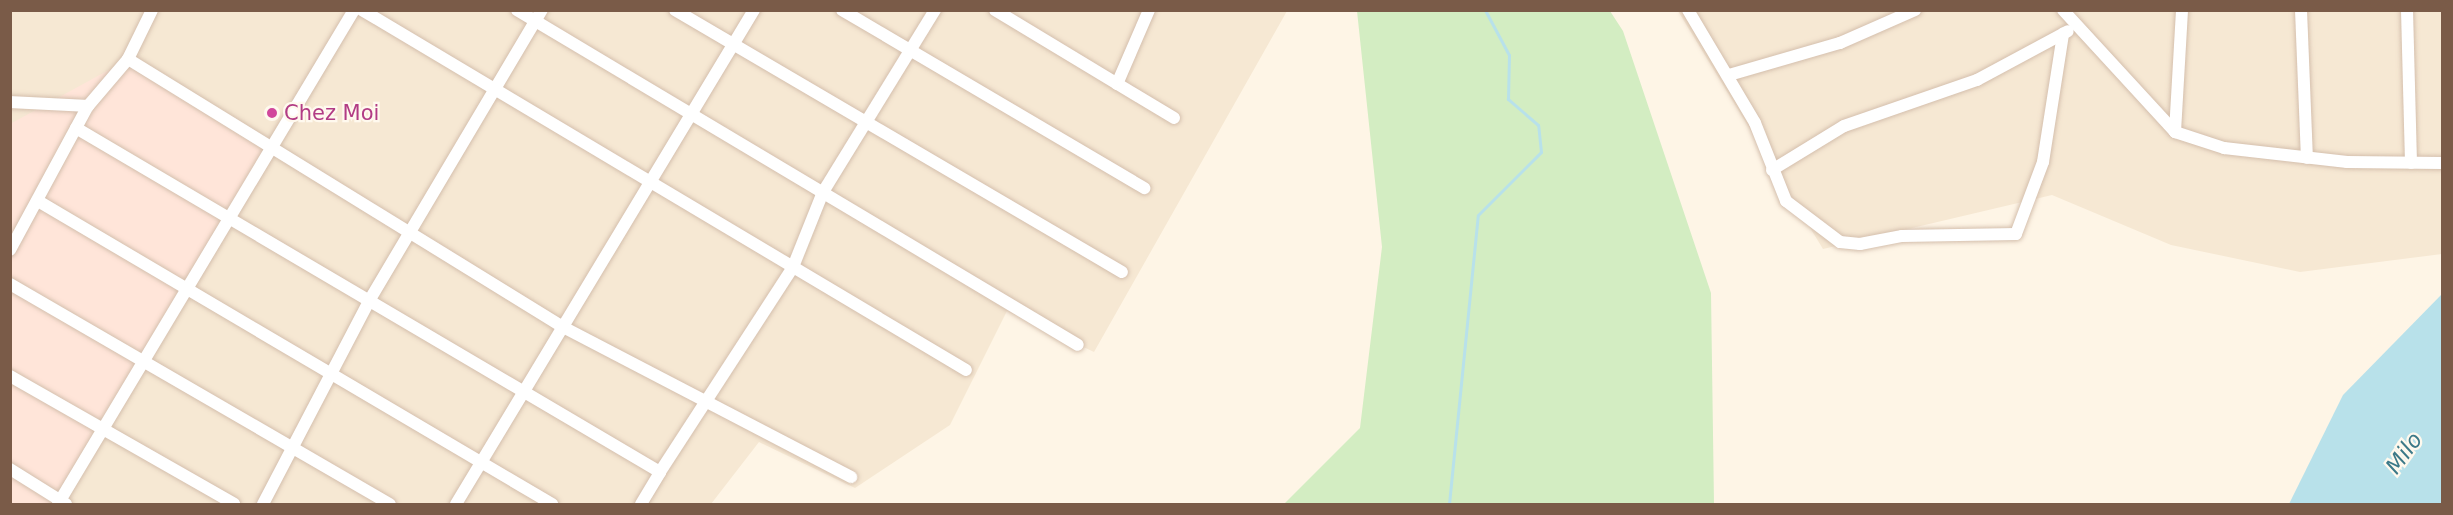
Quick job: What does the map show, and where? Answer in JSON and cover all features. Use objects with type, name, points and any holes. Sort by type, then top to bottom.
[{"type":"street","points":[[10,250],[88,106],[128,59],[152,10]]},
{"type":"street","points":[[10,469],[62,503],[102,429],[227,216],[354,10]]},
{"type":"street","points":[[362,10],[966,370]]},
{"type":"street","points":[[517,10],[538,16],[691,114],[1078,345]]},
{"type":"street","points":[[675,10],[731,47],[1122,273]]},
{"type":"street","points":[[456,504],[480,463],[525,396],[563,327],[754,10]]},
{"type":"street","points":[[842,10],[1144,188]]},
{"type":"street","points":[[641,504],[793,267],[823,192],[935,10]]},
{"type":"street","points":[[995,10],[1174,118]]},
{"type":"street","points":[[1117,84],[1149,10]]},
{"type":"street","points":[[1688,10],[1729,75],[1786,201],[1840,242],[2016,234],[2043,162],[2063,34]]},
{"type":"street","points":[[1729,75],[1840,43],[1915,10]]},
{"type":"street","points":[[2063,10],[2175,132],[2224,148],[2307,158],[2442,163]]},
{"type":"street","points":[[2175,132],[2182,10]]},
{"type":"street","points":[[2301,10],[2307,158]]},
{"type":"street","points":[[2406,10],[2411,163]]},
{"type":"street","points":[[263,504],[296,449],[369,301],[538,16]]},
{"type":"street","points":[[1772,170],[1844,126],[1977,80],[2076,25]]},
{"type":"street","points":[[128,59],[563,327],[851,477]]},
{"type":"street","points":[[10,102],[88,106]]},
{"type":"street","points":[[76,128],[227,216],[525,396],[660,472]]},
{"type":"street","points":[[38,201],[183,291],[333,375],[552,504]]},
{"type":"street","points":[[10,284],[144,358],[390,504]]},
{"type":"street","points":[[10,376],[234,504]]},
{"type":"shaded area","points":[[10,11],[1287,11],[1094,352],[1007,311],[950,425],[855,488],[759,442],[711,504],[11,504]]},
{"type":"shaded area","points":[[1678,11],[2442,11],[2442,254],[2300,272],[2171,245],[2052,195],[1823,249]]},
{"type":"shaded area","points":[[127,60],[268,148],[54,504],[11,504],[10,124]]},
{"type":"green space","points":[[1357,11],[1610,11],[1623,31],[1711,293],[1714,504],[1284,504],[1360,428],[1382,247]]},
{"type":"water","name":"Milo","points":[[2442,294],[2442,504],[2289,504],[2343,395]]},
{"type":"waterway","points":[[1449,504],[1478,215],[1541,152],[1538,125],[1508,99],[1509,55],[1485,10]]},
{"type":"place","name":"Chez Moi","points":[[272,113]]}]
